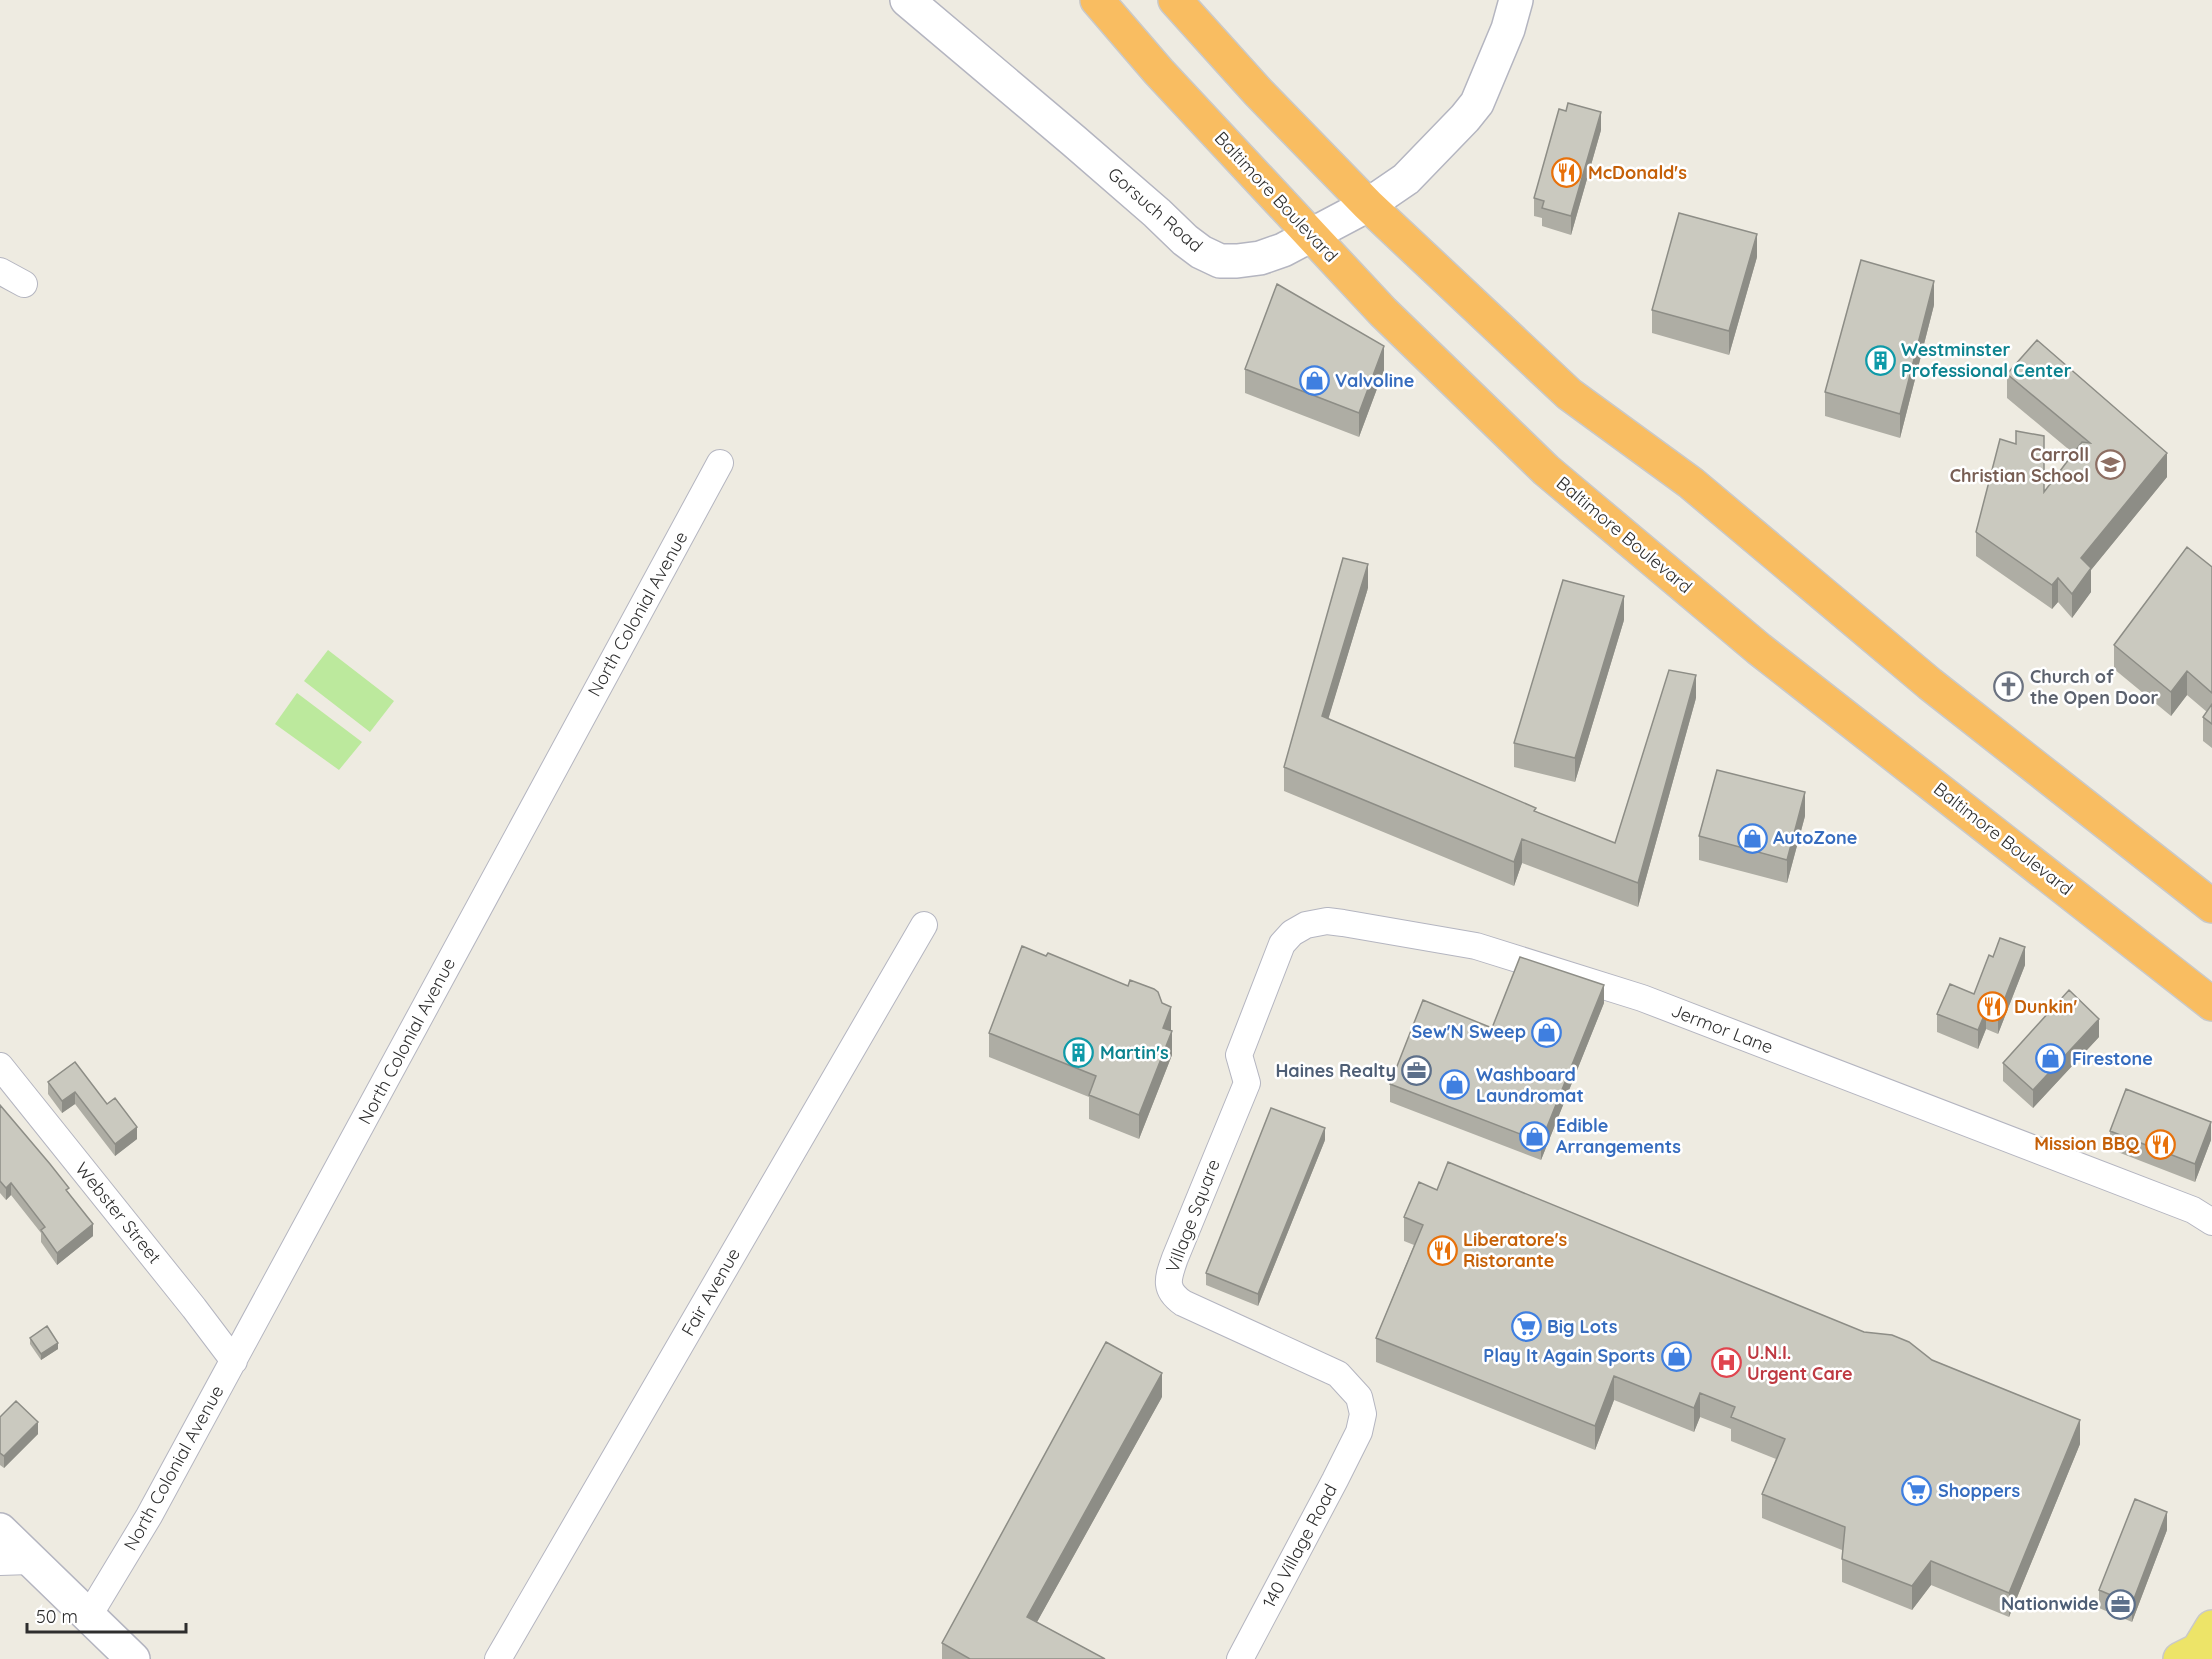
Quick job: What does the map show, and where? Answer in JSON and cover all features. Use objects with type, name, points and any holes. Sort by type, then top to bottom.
[{"type":"highway","name":"Baltimore Boulevard","points":[[1098,0],[1160,72],[1392,322],[1546,470],[1759,650],[2212,1004]]},
{"type":"highway","points":[[1175,0],[1258,92],[1368,205],[1569,394],[1691,483],[1930,684],[2212,906]]},
{"type":"main road","points":[[2180,1659],[2198,1650],[2212,1627]]},
{"type":"street","name":"Gorsuch Road","points":[[907,0],[1115,176],[1185,240],[1201,252],[1220,261],[1260,258],[1283,250],[1368,205],[1406,178],[1477,103],[1508,29],[1516,0]]},
{"type":"street","points":[[0,271],[24,284]]},
{"type":"street","name":"North Colonial Avenue","points":[[88,1617],[149,1516],[234,1361],[720,463]]},
{"type":"street","name":"Jermor Lane","points":[[1259,1003],[1281,944],[1292,933],[1306,925],[1327,921],[1343,922],[1476,946],[1642,998],[2193,1210],[2212,1222]]},
{"type":"street","name":"Fair Avenue","points":[[498,1659],[924,925]]},
{"type":"street","name":"Village Square","points":[[1259,1003],[1239,1054],[1247,1083],[1175,1258],[1168,1278],[1169,1287],[1173,1296],[1183,1303],[1338,1374],[1352,1386],[1359,1397],[1363,1414],[1359,1432]]},
{"type":"street","name":"Webster Street","points":[[0,1066],[234,1361]]},
{"type":"street","name":"140 Village Road","points":[[1240,1659],[1359,1432]]},
{"type":"street","points":[[0,1530],[15,1561],[88,1617],[134,1659]]},
{"type":"green space","points":[[328,650],[394,701],[370,732],[304,681]]},
{"type":"green space","points":[[297,693],[362,742],[339,770],[275,724]]},
{"type":"building","name":"McDonald's","points":[[1568,103],[1601,112],[1571,216],[1542,208],[1544,201],[1534,198],[1559,109],[1566,111]]},
{"type":"building","points":[[1679,213],[1757,234],[1729,331],[1652,310]]},
{"type":"building","name":"Westminster Professional Center","points":[[1861,260],[1934,281],[1900,414],[1825,392]]},
{"type":"building","name":"Valvoline","points":[[1277,284],[1384,346],[1359,413],[1245,369]]},
{"type":"building","points":[[2037,340],[2167,453],[2081,558],[2091,568],[2072,594],[2058,578],[2052,585],[1976,532],[2000,439],[2016,444],[2016,431],[2044,436],[2044,492],[2082,442],[2090,443],[2007,374]]},
{"type":"building","points":[[2187,547],[2212,567],[2212,693],[2187,671],[2171,692],[2114,645]]},
{"type":"building","points":[[1343,558],[1368,564],[1322,716],[1536,808],[1534,811],[1615,843],[1669,670],[1696,675],[1638,883],[1522,839],[1514,862],[1284,767]]},
{"type":"building","points":[[1563,580],[1624,596],[1575,758],[1514,743]]},
{"type":"building","points":[[2212,704],[2212,724],[2203,717]]},
{"type":"building","name":"AutoZone","points":[[1717,770],[1805,792],[1787,860],[1699,836]]},
{"type":"building","points":[[2000,938],[2025,947],[1998,1016],[1986,1011],[1978,1030],[1937,1014],[1950,984],[1974,994],[1989,955],[1993,957]]},
{"type":"building","name":"Martin's","points":[[1022,946],[1046,956],[1048,953],[1128,986],[1130,980],[1154,989],[1158,992],[1162,1003],[1171,1007],[1163,1028],[1172,1031],[1139,1115],[1089,1095],[1096,1076],[989,1033]]},
{"type":"building","points":[[1520,957],[1604,985],[1541,1142],[1390,1084],[1423,1000],[1492,1028]]},
{"type":"building","name":"Firestone","points":[[2069,990],[2099,1019],[2033,1090],[2003,1063]]},
{"type":"building","points":[[75,1062],[107,1104],[115,1098],[137,1127],[115,1144],[75,1092],[62,1101],[48,1082]]},
{"type":"building","points":[[2126,1089],[2211,1122],[2195,1164],[2110,1131]]},
{"type":"building","points":[[0,1105],[69,1188],[66,1190],[93,1224],[57,1253],[41,1230],[45,1227],[11,1183],[6,1188],[0,1181]]},
{"type":"building","points":[[1271,1108],[1325,1128],[1258,1294],[1206,1273]]},
{"type":"building","points":[[1448,1162],[1864,1332],[1892,1335],[1909,1342],[1932,1360],[2080,1420],[2009,1593],[1931,1561],[1912,1586],[1842,1559],[1845,1527],[1762,1494],[1785,1439],[1731,1417],[1735,1407],[1700,1393],[1694,1408],[1614,1376],[1595,1426],[1376,1338],[1423,1225],[1404,1217],[1419,1182],[1437,1190]]},
{"type":"building","points":[[47,1326],[58,1343],[41,1354],[30,1338]]},
{"type":"building","points":[[1106,1342],[1162,1373],[1027,1617],[1105,1659],[970,1659],[942,1643]]},
{"type":"building","points":[[16,1401],[38,1422],[4,1456],[0,1453],[0,1417]]},
{"type":"building","points":[[2135,1499],[2167,1512],[2132,1604],[2099,1590]]},
{"type":"place","name":"McDonald's","points":[[1567,173]]},
{"type":"place","name":"Westminster Professional Center","points":[[1880,360]]},
{"type":"place","name":"Valvoline","points":[[1314,381]]},
{"type":"place","name":"Carroll Christian School","points":[[2110,465]]},
{"type":"place","name":"Church of the Open Door","points":[[2009,687]]},
{"type":"place","name":"AutoZone","points":[[1752,838]]},
{"type":"place","name":"Dunkin'","points":[[1993,1007]]},
{"type":"place","name":"Sew'N Sweep","points":[[1547,1032]]},
{"type":"place","name":"Martin's","points":[[1079,1053]]},
{"type":"place","name":"Firestone","points":[[2051,1059]]},
{"type":"place","name":"Haines Realty","points":[[1417,1071]]},
{"type":"place","name":"Washboard Laundromat","points":[[1455,1085]]},
{"type":"place","name":"Edible Arrangements","points":[[1535,1136]]},
{"type":"place","name":"Mission BBQ","points":[[2160,1144]]},
{"type":"place","name":"Liberatore's Ristorante","points":[[1442,1250]]},
{"type":"place","name":"Big Lots","points":[[1526,1327]]},
{"type":"place","name":"Play It Again Sports","points":[[1676,1356]]},
{"type":"place","name":"U.N.I. Urgent Care","points":[[1726,1363]]},
{"type":"place","name":"Shoppers","points":[[1917,1491]]},
{"type":"place","name":"Nationwide","points":[[2120,1604]]}]
